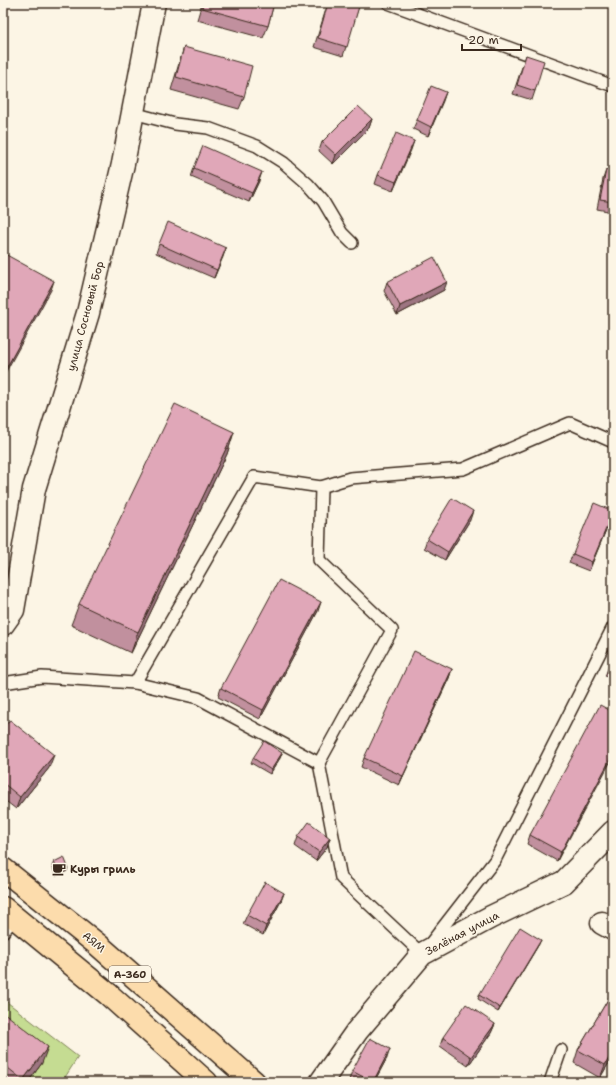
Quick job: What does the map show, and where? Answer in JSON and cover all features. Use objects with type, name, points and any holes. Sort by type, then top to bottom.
[{"type":"highway","name":"АЯМ","points":[[3,869],[97,944],[254,1082]]},
{"type":"highway","name":"А-360","points":[[7,919],[108,994],[206,1082]]},
{"type":"street","name":"улица Сосновый Бор","points":[[3,624],[13,610],[34,489],[88,313],[133,113],[154,3]]},
{"type":"street","name":"Зелёная улица","points":[[321,1082],[357,1031],[422,954],[492,917],[564,882],[613,832]]},
{"type":"lane","points":[[388,3],[613,86]]},
{"type":"lane","points":[[133,113],[175,124],[208,128],[257,146],[284,163],[308,184],[323,200],[342,233],[352,243]]},
{"type":"lane","points":[[135,682],[254,477],[321,487],[350,478],[463,469],[570,424],[613,442]]},
{"type":"lane","points":[[321,487],[319,560],[392,630],[319,763],[341,878],[422,954],[495,860],[613,627]]},
{"type":"lane","points":[[3,683],[42,677],[135,682],[198,698],[319,763]]},
{"type":"lane","points":[[550,1082],[561,1050]]},
{"type":"green space","points":[[3,999],[78,1057],[62,1082],[28,1082],[42,1063],[3,1033]]},
{"type":"building","points":[[203,3],[274,3],[268,26],[202,8]]},
{"type":"building","points":[[328,3],[360,3],[347,47],[318,38]]},
{"type":"building","points":[[184,47],[252,66],[244,97],[176,77]]},
{"type":"building","points":[[526,55],[544,61],[535,91],[517,85]]},
{"type":"building","points":[[431,86],[446,92],[431,127],[417,120]]},
{"type":"building","points":[[358,106],[372,119],[336,155],[322,142]]},
{"type":"building","points":[[396,133],[414,141],[396,182],[378,175]]},
{"type":"building","points":[[203,146],[262,172],[252,193],[194,168]]},
{"type":"building","points":[[606,170],[613,172],[613,202],[600,200]]},
{"type":"building","points":[[168,222],[226,248],[217,270],[159,244]]},
{"type":"building","points":[[3,253],[54,281],[3,374]]},
{"type":"building","points":[[434,257],[447,282],[400,306],[387,282]]},
{"type":"building","points":[[175,404],[234,432],[138,632],[79,604]]},
{"type":"building","points":[[452,498],[473,511],[448,552],[427,539]]},
{"type":"building","points":[[594,503],[613,512],[592,562],[573,554]]},
{"type":"building","points":[[279,580],[321,602],[263,710],[221,688]]},
{"type":"building","points":[[414,651],[452,669],[403,776],[364,758]]},
{"type":"building","points":[[613,656],[613,669],[608,667]]},
{"type":"building","points":[[600,705],[613,712],[613,754],[561,852],[530,835]]},
{"type":"building","points":[[10,720],[54,755],[20,797],[3,783],[3,728]]},
{"type":"building","points":[[264,741],[282,753],[271,770],[253,758]]},
{"type":"building","points":[[309,822],[330,838],[319,852],[298,837]]},
{"type":"building","points":[[64,857],[68,867],[58,871],[54,862]]},
{"type":"building","points":[[265,882],[284,893],[266,926],[247,915]]},
{"type":"building","points":[[520,927],[541,940],[500,1008],[479,995]]},
{"type":"building","points":[[613,991],[613,1051],[605,1065],[578,1050]]},
{"type":"building","points":[[466,1004],[495,1024],[471,1057],[443,1037]]},
{"type":"building","points":[[3,1012],[48,1047],[23,1080],[3,1064]]},
{"type":"building","points":[[370,1038],[390,1049],[373,1082],[352,1071]]},
{"type":"building","points":[[47,1078],[53,1082],[44,1082]]},
{"type":"place","name":"Куры гриль","points":[[59,869]]}]
